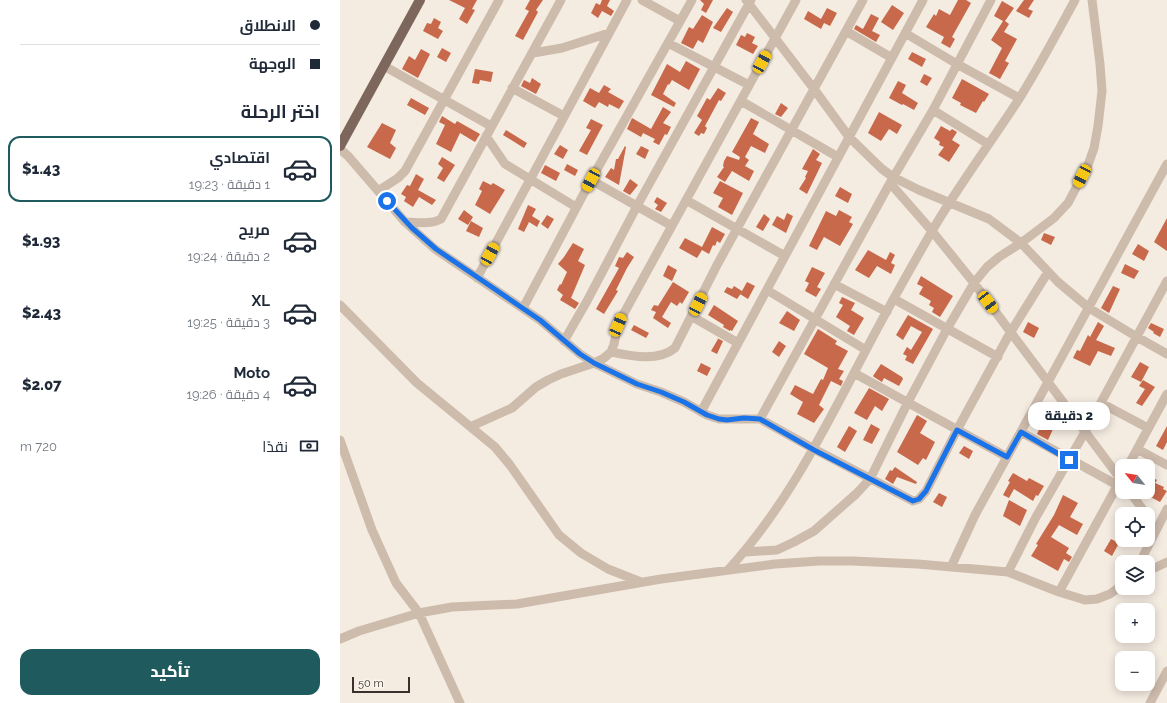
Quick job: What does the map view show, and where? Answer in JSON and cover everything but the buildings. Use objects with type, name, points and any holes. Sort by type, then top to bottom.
[{"type":"main road","points":[[340,148],[420,0]]},
{"type":"street","points":[[378,191],[398,178],[405,171],[499,0]]},
{"type":"street","points":[[406,222],[431,223],[441,219],[561,0]]},
{"type":"street","points":[[477,278],[627,0]]},
{"type":"street","points":[[642,0],[680,21]]},
{"type":"street","points":[[522,308],[531,294],[576,206],[692,0]]},
{"type":"street","points":[[472,426],[512,408],[536,387],[548,380],[594,363],[611,352],[618,325],[623,315],[796,0]]},
{"type":"street","points":[[611,352],[635,356],[646,356],[660,355],[675,348],[737,229],[863,0]]},
{"type":"street","points":[[701,412],[923,0]]},
{"type":"street","points":[[760,419],[892,180],[933,110],[991,0]]},
{"type":"street","points":[[728,570],[745,552],[778,508],[814,450],[866,350],[932,231],[1019,98],[1075,0]]},
{"type":"street","points":[[745,552],[777,550],[814,531],[843,506],[870,479],[908,402],[947,329],[974,283],[987,267],[1054,218],[1068,203],[1088,165],[1094,148],[1102,91],[1092,0]]},
{"type":"street","points":[[564,341],[749,1],[849,137],[892,180],[974,283],[1115,473]]},
{"type":"street","points":[[846,31],[892,58]]},
{"type":"street","points":[[533,53],[562,48],[609,33]]},
{"type":"street","points":[[905,33],[1019,98]]},
{"type":"street","points":[[668,43],[749,85]]},
{"type":"street","points":[[384,66],[491,126]]},
{"type":"street","points":[[512,88],[564,116]]},
{"type":"street","points":[[741,101],[838,157]]},
{"type":"street","points":[[933,110],[988,144]]},
{"type":"street","points":[[486,136],[505,164],[529,180],[576,206]]},
{"type":"street","points":[[340,148],[406,222],[436,249],[540,320],[564,341],[594,363],[637,384],[684,402],[701,412],[719,419],[760,419],[814,450],[913,501],[919,499],[926,491],[1010,332],[1048,272]]},
{"type":"street","points":[[951,567],[976,515],[1007,457],[1089,308],[1165,175],[1167,164]]},
{"type":"street","points":[[591,180],[672,226]]},
{"type":"street","points":[[892,180],[989,219],[1021,243],[1048,272],[1089,308],[1137,338],[1167,354]]},
{"type":"street","points":[[686,200],[785,256]]},
{"type":"street","points":[[1008,572],[1036,517],[1085,432],[1167,281]]},
{"type":"street","points":[[834,284],[887,312]]},
{"type":"street","points":[[767,290],[866,350]]},
{"type":"street","points":[[894,299],[998,357]]},
{"type":"street","points":[[340,305],[417,383],[472,426],[495,447],[510,465],[559,535],[580,553],[608,569],[642,583]]},
{"type":"street","points":[[691,316],[738,343]]},
{"type":"street","points":[[854,373],[1007,457]]},
{"type":"street","points":[[1132,459],[1167,394]]},
{"type":"street","points":[[1101,403],[1148,428]]},
{"type":"street","points":[[1021,432],[1069,460],[1115,479]]},
{"type":"street","points":[[340,440],[372,530],[396,583],[420,612],[460,703]]},
{"type":"street","points":[[1137,449],[1167,465]]},
{"type":"street","points":[[1059,592],[1115,492]]},
{"type":"street","points":[[1144,555],[1167,509]]},
{"type":"street","points":[[340,639],[359,631],[420,612],[452,607],[517,604],[728,570],[775,564],[820,561],[874,562],[1008,572],[1059,592],[1085,600],[1097,599],[1115,590]]},
{"type":"street","points":[[1155,568],[1167,562]]},
{"type":"street","points":[[1150,703],[1167,671]]},
{"type":"route","points":[[387,201],[418,234],[436,249],[540,320],[580,354],[594,363],[637,384],[684,402],[707,415],[727,420],[744,418],[760,419],[814,450],[913,501],[919,499],[926,491],[957,430],[1007,457],[1021,432],[1069,460]]}]
